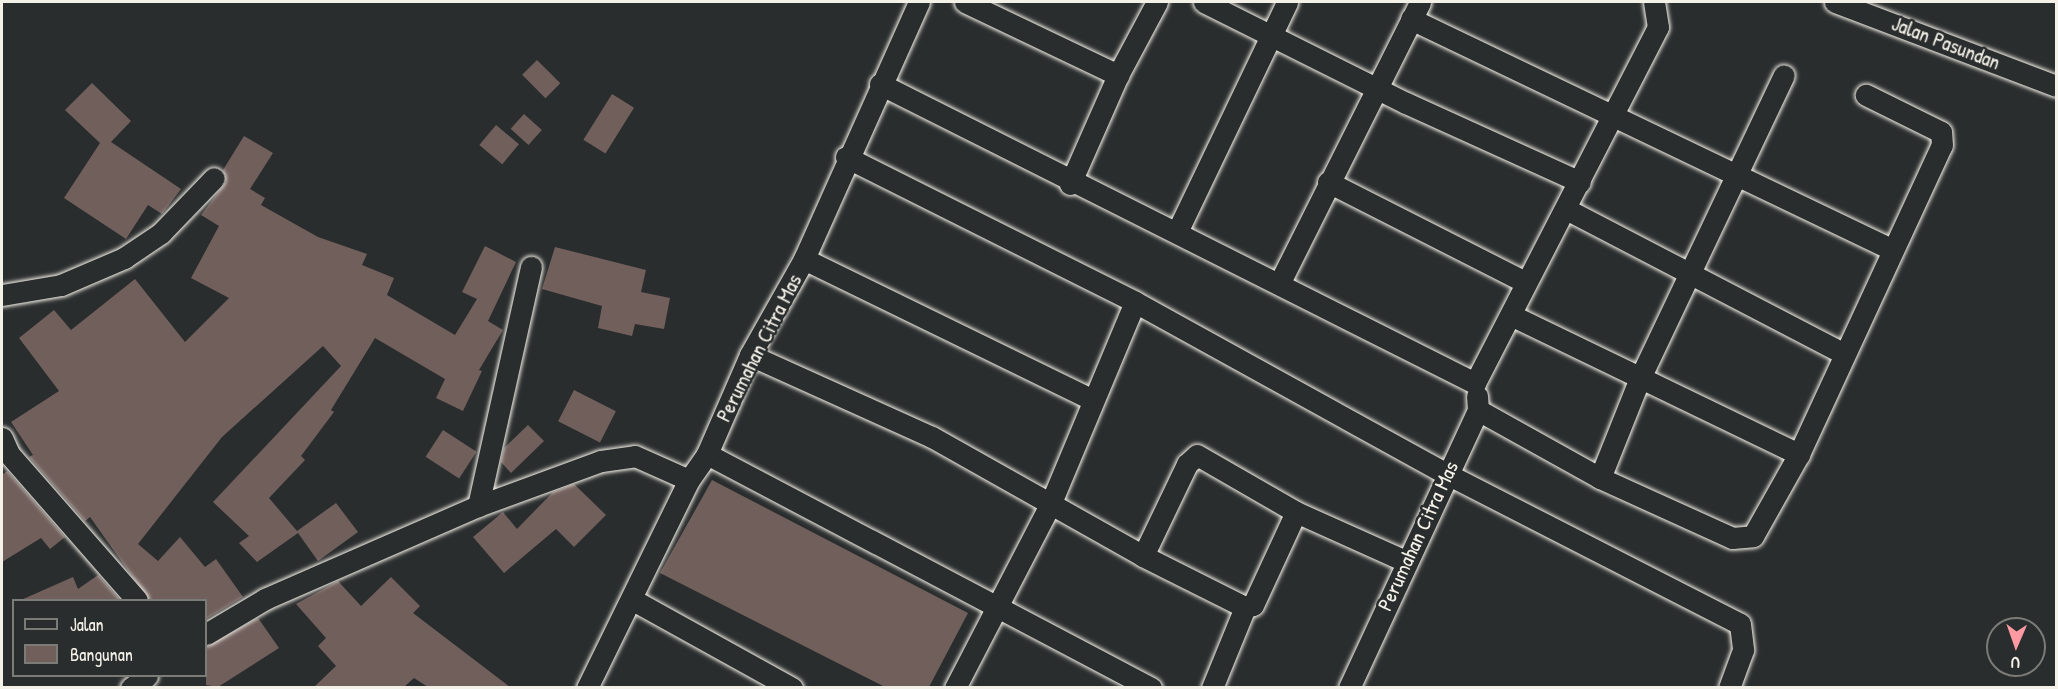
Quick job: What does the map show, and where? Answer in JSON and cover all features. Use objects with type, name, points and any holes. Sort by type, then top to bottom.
[{"type":"street","name":"Perumahan Citra Mas","points":[[587,687],[633,600],[689,480],[707,454],[750,355],[804,260],[846,157],[919,2]]},
{"type":"street","points":[[965,2],[1118,75]]},
{"type":"street","points":[[1070,184],[1118,75],[1157,2]]},
{"type":"street","points":[[1204,2],[1272,32],[1580,182]]},
{"type":"street","points":[[1177,232],[1287,2]]},
{"type":"street","points":[[1654,2],[1658,27],[1566,209],[1523,281],[1513,316],[1475,383],[1478,410],[1600,478],[1732,538],[1746,539],[1757,531],[1799,454],[1893,250],[1937,161],[1941,132],[1866,94]]},
{"type":"street","name":"Jalan Pasundan","points":[[1835,2],[2056,86]]},
{"type":"street","points":[[1280,282],[1375,84],[1415,10],[1613,116],[1893,250]]},
{"type":"street","points":[[1600,478],[1640,378],[1691,272],[1733,174],[1784,75]]},
{"type":"street","points":[[880,84],[1070,184],[1280,282],[1475,383]]},
{"type":"street","points":[[846,157],[1135,302],[1447,474],[1740,624],[1743,650],[1729,687]]},
{"type":"street","points":[[2,295],[61,285],[124,258],[161,233],[214,178]]},
{"type":"street","points":[[1328,182],[1523,281]]},
{"type":"street","points":[[1566,209],[1845,354]]},
{"type":"street","points":[[804,260],[1091,399]]},
{"type":"street","points":[[478,506],[531,267]]},
{"type":"street","points":[[955,687],[998,609],[1050,505],[1091,399],[1135,302]]},
{"type":"street","points":[[1513,316],[1799,454]]},
{"type":"street","points":[[750,355],[932,437],[1143,556],[1245,607],[1253,605],[1296,512]]},
{"type":"street","name":"Perumahan Citra Mas","points":[[1349,687],[1405,561],[1478,410]]},
{"type":"street","points":[[4,450],[136,599]]},
{"type":"street","points":[[707,454],[998,609],[1151,687]]},
{"type":"street","points":[[207,633],[265,598],[478,506],[623,455],[689,480]]},
{"type":"street","points":[[1143,556],[1187,464],[1197,455],[1296,512],[1405,561]]},
{"type":"street","points":[[633,600],[787,686]]},
{"type":"street","points":[[1212,687],[1245,607]]},
{"type":"street","points":[[131,687],[144,677]]},
{"type":"building","points":[[537,60],[560,83],[545,98],[522,75]]},
{"type":"building","points":[[92,83],[131,121],[111,142],[181,189],[162,214],[148,205],[126,239],[64,198],[100,143],[65,110]]},
{"type":"building","points":[[612,94],[634,108],[605,154],[583,140]]},
{"type":"building","points":[[524,114],[542,130],[528,145],[511,129]]},
{"type":"building","points":[[496,125],[519,144],[502,164],[479,145]]},
{"type":"building","points":[[244,136],[273,153],[250,189],[265,198],[261,205],[318,237],[367,254],[362,265],[394,278],[387,295],[455,335],[477,299],[462,292],[485,246],[516,262],[488,321],[503,330],[479,370],[482,371],[463,411],[436,398],[445,379],[375,338],[331,410],[334,412],[301,456],[305,460],[269,498],[297,531],[336,503],[358,532],[318,561],[298,533],[257,562],[239,543],[249,536],[213,502],[341,366],[323,346],[222,437],[138,544],[158,561],[180,537],[205,567],[216,559],[243,597],[207,618],[207,599],[148,599],[90,517],[85,521],[29,457],[33,455],[11,422],[59,391],[19,338],[54,310],[71,330],[135,279],[185,342],[229,298],[191,278],[219,226],[201,215],[226,182],[223,170]]},
{"type":"building","points":[[555,247],[646,270],[641,292],[670,298],[664,329],[635,324],[632,336],[598,328],[602,306],[542,289]]},
{"type":"building","points":[[574,390],[616,411],[600,443],[558,421]]},
{"type":"building","points":[[528,425],[544,441],[511,473],[501,462],[504,448]]},
{"type":"building","points":[[443,430],[477,452],[459,479],[426,457]]},
{"type":"building","points":[[7,471],[65,537],[50,549],[41,538],[2,562],[2,475]]},
{"type":"building","points":[[712,480],[968,613],[929,687],[885,687],[660,573]]},
{"type":"building","points":[[574,484],[606,515],[574,547],[556,529],[504,573],[473,537],[503,512],[517,529],[553,492]]},
{"type":"building","points":[[98,575],[119,599],[23,599],[73,577],[78,589]]},
{"type":"building","points":[[391,577],[420,606],[413,613],[510,687],[428,687],[414,678],[404,687],[314,687],[336,666],[318,646],[326,638],[296,604],[338,581],[361,606]]},
{"type":"building","points":[[258,618],[279,648],[218,687],[206,685],[207,646]]}]
